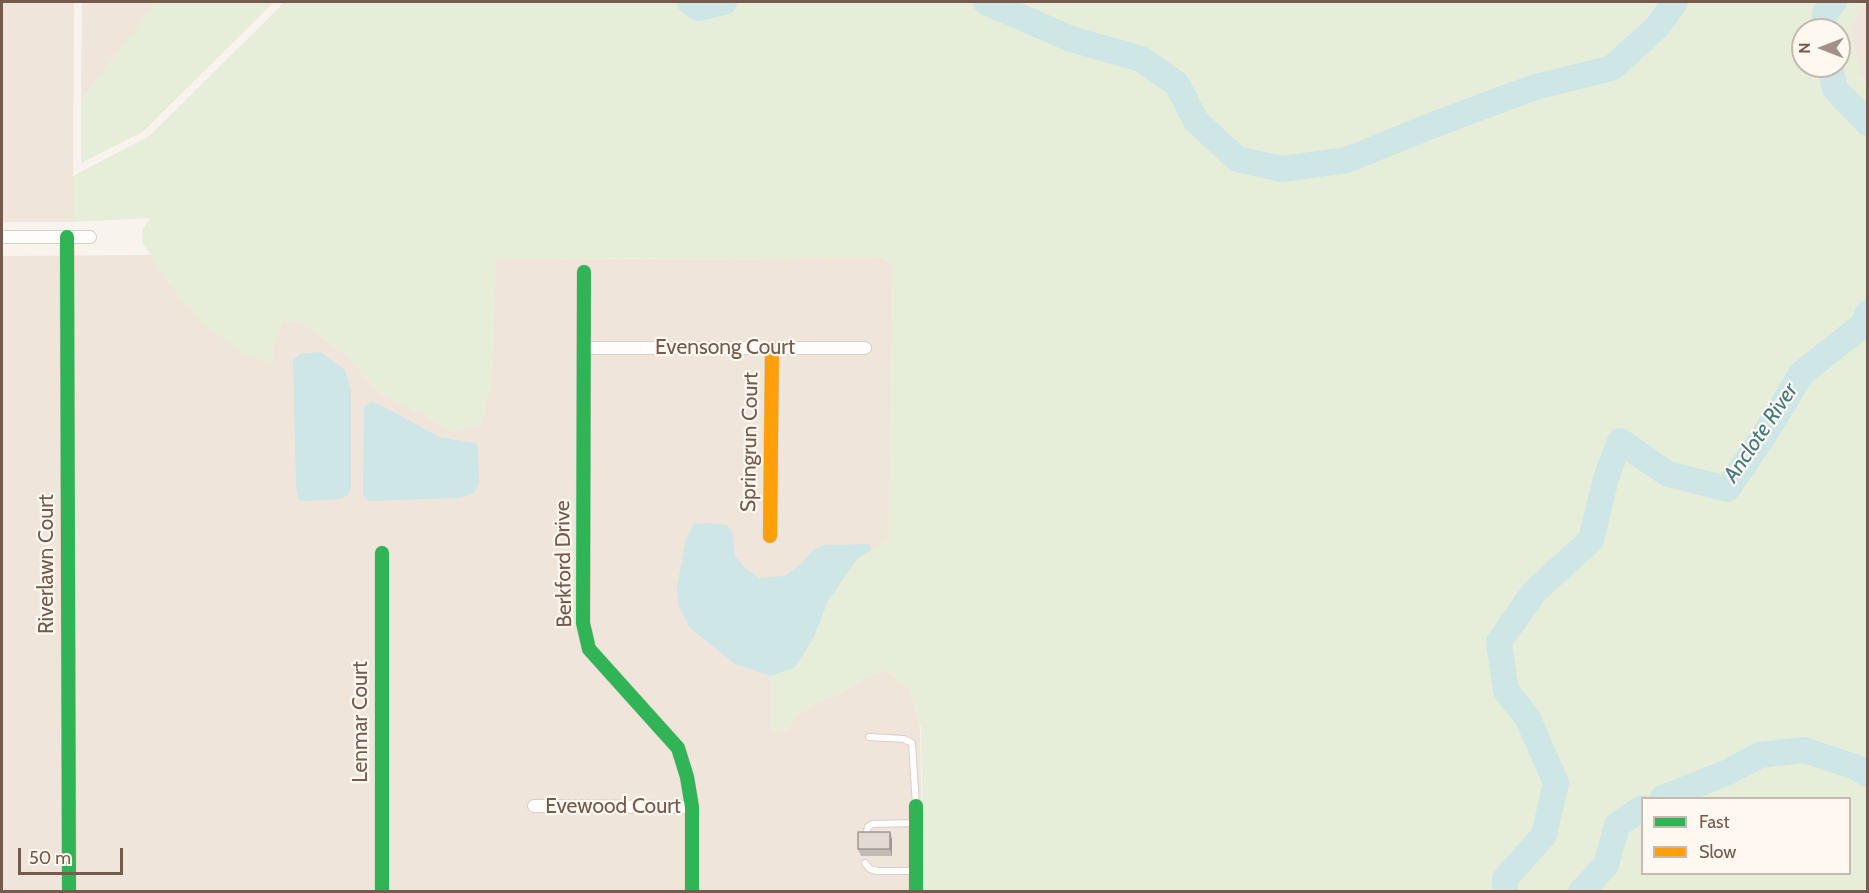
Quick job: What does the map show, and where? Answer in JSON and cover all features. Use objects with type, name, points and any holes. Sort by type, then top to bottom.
[{"type":"street","points":[[2,237],[90,237]]},
{"type":"street","name":"Riverlawn Court","points":[[67,237],[69,891]]},
{"type":"street","name":"Berkford Drive","points":[[584,272],[583,623],[589,649],[678,748],[687,777],[692,807],[692,891]]},
{"type":"street","name":"Evensong Court","points":[[584,348],[865,348]]},
{"type":"street","name":"Springrun Court","points":[[770,536],[772,348]]},
{"type":"street","name":"Lenmar Court","points":[[382,553],[382,891]]},
{"type":"street","name":"Evewood Court","points":[[534,806],[692,807]]},
{"type":"street","points":[[916,807],[916,891]]},
{"type":"lane","points":[[869,737],[904,739],[912,743],[916,807]]},
{"type":"lane","points":[[865,837],[868,827],[876,823],[916,823]]},
{"type":"lane","points":[[866,862],[870,869],[877,871],[916,871]]},
{"type":"shaded area","points":[[2,2],[74,2],[73,222],[2,222]]},
{"type":"shaded area","points":[[82,2],[152,2],[154,7],[83,97],[81,103]]},
{"type":"shaded area","points":[[1864,2],[1867,2],[1867,82],[1861,77],[1851,25]]},
{"type":"shaded area","points":[[151,255],[170,285],[273,346],[282,323],[300,321],[346,355],[381,394],[425,414],[449,432],[481,423],[491,385],[495,259],[883,258],[893,266],[889,539],[858,558],[828,601],[814,637],[771,729],[785,731],[796,717],[814,703],[840,693],[866,677],[886,670],[910,690],[920,725],[923,891],[2,891],[2,256]]},
{"type":"shaded area","points":[[320,352],[345,370],[351,389],[351,488],[348,495],[341,499],[305,501],[298,499],[296,485],[293,360],[300,354]]},
{"type":"shaded area","points":[[371,402],[381,405],[439,437],[475,443],[478,447],[479,483],[474,493],[460,498],[368,501],[363,495],[364,407]]},
{"type":"shaded area","points":[[694,524],[727,525],[733,534],[735,556],[745,568],[759,578],[784,576],[800,565],[814,549],[824,545],[869,544],[872,550],[858,558],[828,601],[814,637],[795,667],[771,676],[735,664],[689,627],[678,604],[677,587],[686,538]]},
{"type":"green space","points":[[152,2],[274,2],[144,131],[81,163],[81,103],[83,97],[153,7]]},
{"type":"green space","points":[[285,2],[1864,2],[1851,25],[1851,18],[1791,18],[1791,78],[1851,78],[1851,32],[1861,77],[1868,84],[1867,891],[923,891],[921,728],[910,690],[886,670],[866,677],[840,693],[814,703],[796,717],[785,731],[771,729],[771,676],[795,667],[814,637],[828,601],[858,557],[889,539],[893,266],[883,258],[495,259],[491,385],[481,423],[449,432],[425,414],[381,394],[346,355],[300,321],[282,323],[273,346],[273,364],[242,354],[201,322],[170,285],[142,242],[143,229],[150,218],[73,222],[73,176],[149,136]]},
{"type":"building","points":[[858,832],[890,832],[890,849],[858,849]]},
{"type":"waterway","name":"Anclote River","points":[[690,2],[698,8],[724,2]]},
{"type":"waterway","name":"Anclote River","points":[[986,2],[1071,39],[1141,59],[1177,84],[1196,121],[1237,159],[1282,169],[1347,160],[1535,87],[1612,68],[1658,26],[1675,2]]},
{"type":"waterway","name":"Anclote River","points":[[1825,18],[1825,13],[1834,2]]},
{"type":"waterway","name":"Anclote River","points":[[1833,78],[1835,89],[1868,123]]},
{"type":"waterway","name":"Anclote River","points":[[1505,892],[1505,879],[1544,835],[1556,783],[1527,717],[1506,691],[1499,642],[1534,592],[1591,540],[1606,478],[1620,441],[1668,474],[1727,489],[1763,437],[1802,373],[1863,325],[1868,313]]},
{"type":"waterway","name":"Anclote River","points":[[1666,797],[1728,772],[1760,755],[1804,750],[1855,767],[1868,774]]},
{"type":"waterway","name":"Anclote River","points":[[1581,892],[1606,865],[1617,825],[1641,809]]},
{"type":"traffic: fast","points":[[67,237],[69,892]]},
{"type":"traffic: fast","points":[[584,272],[583,623],[589,649],[678,748],[687,777],[692,807],[692,892]]},
{"type":"traffic: fast","points":[[382,553],[382,892]]},
{"type":"traffic: fast","points":[[916,806],[916,892]]},
{"type":"traffic: slow","points":[[770,536],[772,348]]}]
